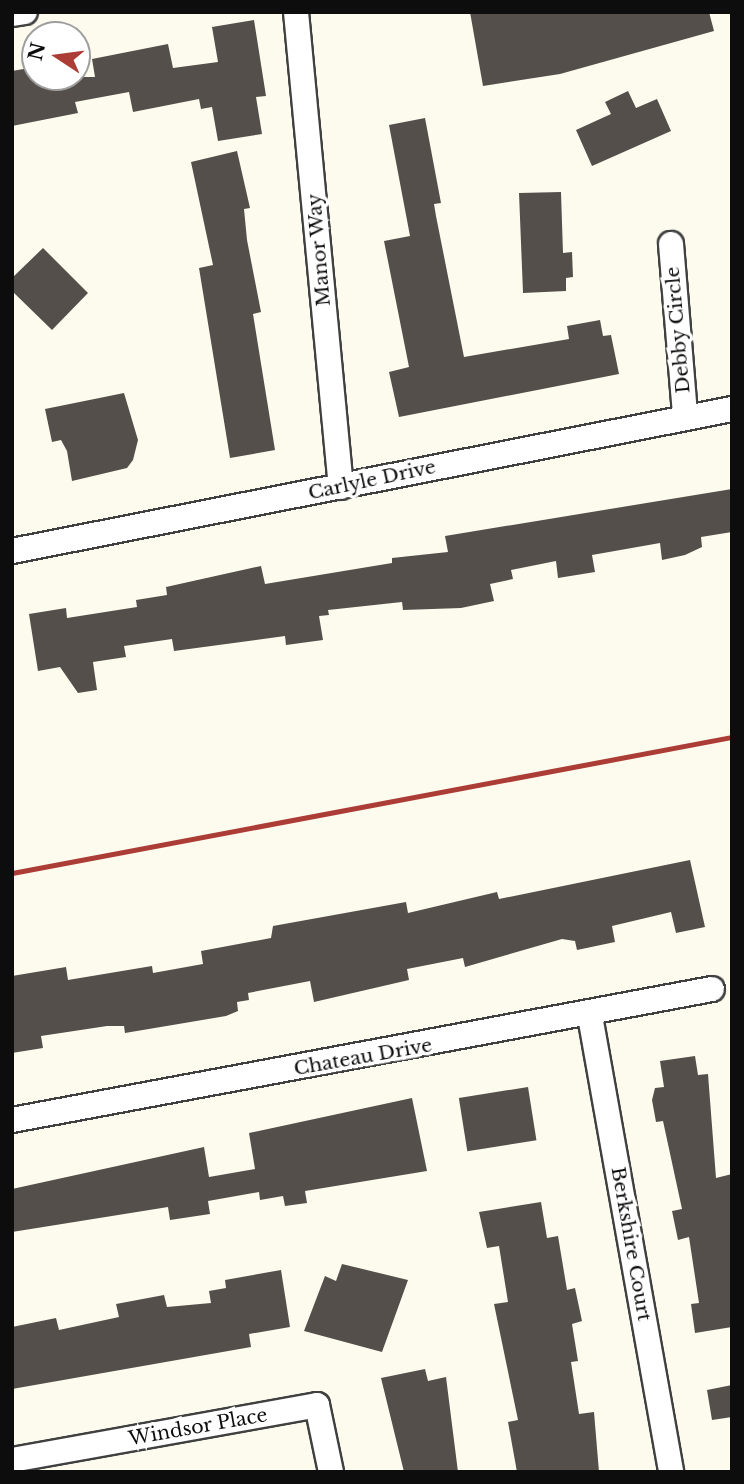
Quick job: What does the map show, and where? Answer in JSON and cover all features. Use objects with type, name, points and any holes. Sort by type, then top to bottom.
[{"type":"street","points":[[12,14],[25,12]]},
{"type":"street","name":"Manor Way","points":[[296,12],[341,487]]},
{"type":"street","name":"Debby Circle","points":[[671,244],[685,415]]},
{"type":"street","name":"Carlyle Drive","points":[[12,551],[341,487],[685,415],[732,409]]},
{"type":"street","name":"Chateau Drive","points":[[12,1120],[590,1016],[712,989]]},
{"type":"street","name":"Berkshire Court","points":[[590,1016],[671,1472]]},
{"type":"street","name":"Windsor Place","points":[[12,1460],[317,1405],[331,1472]]},
{"type":"building","points":[[470,12],[709,12],[714,31],[560,74],[483,86]]},
{"type":"building","points":[[254,20],[266,96],[256,97],[262,134],[218,141],[212,107],[201,109],[199,99],[133,112],[129,92],[75,102],[78,113],[12,126],[12,71],[21,69],[21,91],[91,91],[91,77],[95,77],[92,59],[168,44],[173,68],[218,62],[212,27]]},
{"type":"building","points":[[628,91],[636,108],[657,99],[671,131],[592,166],[576,130],[611,114],[605,102]]},
{"type":"building","points":[[425,118],[441,203],[434,204],[464,357],[569,339],[567,326],[600,320],[603,336],[611,335],[619,374],[399,417],[389,372],[409,367],[384,241],[410,236],[389,125]]},
{"type":"building","points":[[237,151],[250,208],[244,209],[247,240],[261,312],[253,314],[275,450],[230,458],[199,268],[213,265],[191,162]]},
{"type":"building","points":[[561,192],[563,253],[572,252],[573,277],[566,278],[566,291],[523,293],[519,193]]},
{"type":"building","points":[[43,248],[88,293],[52,330],[12,291],[12,278]]},
{"type":"building","points":[[124,393],[138,440],[133,460],[127,468],[72,481],[67,451],[61,440],[52,442],[45,409]]},
{"type":"building","points":[[732,489],[732,532],[701,537],[702,547],[685,555],[662,560],[660,543],[592,555],[595,572],[558,578],[556,561],[511,570],[513,579],[490,584],[494,601],[461,608],[403,610],[402,602],[328,610],[329,615],[319,616],[323,640],[286,645],[285,636],[174,651],[172,639],[124,646],[126,657],[93,662],[97,690],[78,693],[60,667],[38,671],[29,614],[66,608],[67,618],[137,607],[136,600],[167,595],[166,587],[261,566],[265,584],[392,563],[392,558],[448,552],[445,536]]},
{"type":"building","points":[[690,860],[705,927],[676,933],[671,912],[612,926],[615,942],[577,950],[575,941],[562,939],[465,967],[463,958],[407,969],[409,980],[314,1002],[310,981],[248,993],[249,1000],[237,1002],[238,1011],[226,1016],[125,1033],[124,1026],[107,1026],[41,1036],[43,1048],[12,1053],[12,976],[66,967],[68,980],[152,966],[153,973],[203,964],[201,951],[271,938],[273,926],[406,902],[408,913],[497,892],[499,899]]},
{"type":"building","points":[[695,1056],[698,1075],[708,1074],[716,1178],[732,1174],[732,1327],[695,1333],[691,1304],[699,1303],[689,1237],[678,1240],[672,1211],[682,1209],[663,1121],[656,1122],[652,1100],[655,1088],[664,1087],[660,1061]]},
{"type":"building","points":[[528,1087],[536,1140],[467,1151],[459,1098]]},
{"type":"building","points":[[412,1098],[427,1171],[305,1191],[307,1203],[285,1206],[283,1196],[260,1200],[259,1192],[208,1201],[210,1214],[170,1220],[168,1207],[12,1232],[12,1189],[204,1147],[209,1177],[255,1169],[249,1133]]},
{"type":"building","points":[[541,1202],[547,1238],[558,1236],[567,1290],[575,1288],[582,1321],[572,1324],[578,1361],[571,1362],[579,1414],[594,1412],[599,1472],[517,1472],[508,1422],[518,1420],[494,1304],[508,1302],[499,1246],[487,1248],[479,1212]]},
{"type":"building","points":[[342,1264],[408,1280],[382,1352],[304,1331],[325,1276],[336,1281]]},
{"type":"building","points":[[281,1270],[290,1327],[249,1334],[251,1347],[12,1389],[12,1327],[56,1318],[59,1330],[119,1317],[116,1304],[164,1295],[167,1307],[211,1303],[209,1291],[226,1288],[225,1280]]},
{"type":"building","points":[[425,1369],[428,1381],[446,1377],[458,1472],[404,1472],[381,1378]]},
{"type":"building","points":[[732,1385],[732,1417],[712,1420],[707,1390]]},
{"type":"railway","points":[[12,873],[732,737]]}]
